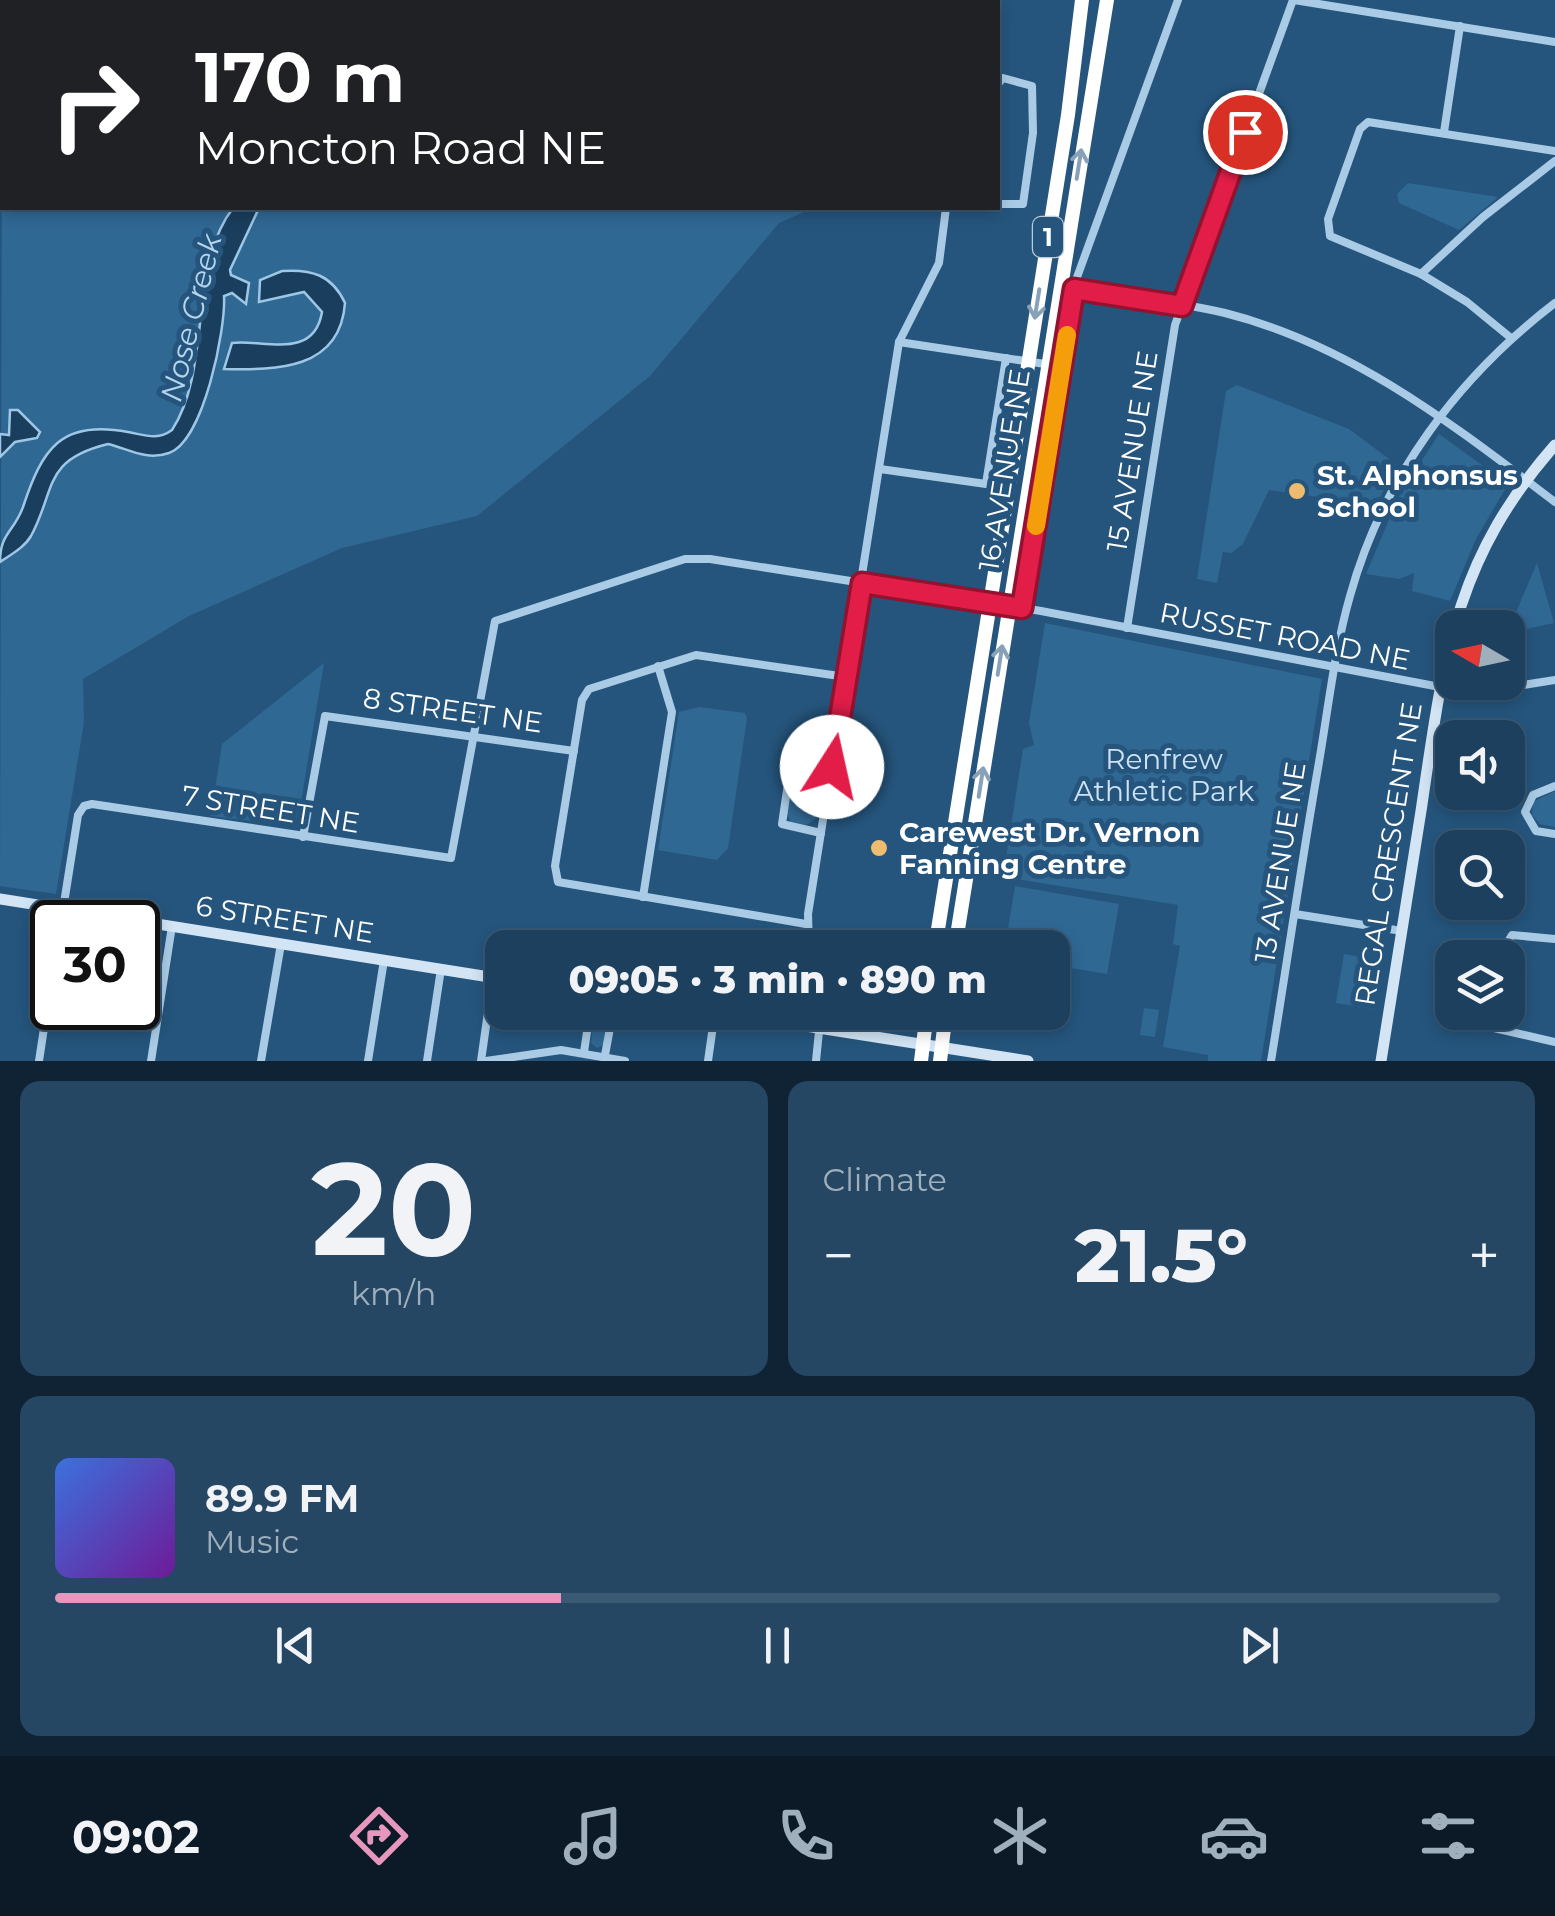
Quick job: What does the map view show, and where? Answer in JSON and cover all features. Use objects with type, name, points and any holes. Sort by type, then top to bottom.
[{"type":"highway","name":"16 AVENUE NE","points":[[939,930],[1082,0]]},
{"type":"highway","name":"16 AVENUE NE","points":[[957,930],[1015,607],[1046,364],[1106,0]]},
{"type":"highway","points":[[921,1061],[925,1030]]},
{"type":"street","points":[[1015,607],[1074,289],[1178,0]]},
{"type":"street","points":[[1294,0],[1555,42]]},
{"type":"street","name":"15 AVENUE NE","points":[[1127,628],[1174,329],[1294,0]]},
{"type":"street","points":[[1444,132],[1460,26]]},
{"type":"street","points":[[1000,82],[1004,78],[1032,86],[1033,132],[1023,204],[1000,204]]},
{"type":"street","points":[[1511,338],[1467,302],[1422,274],[1330,236],[1328,218],[1364,125],[1375,122],[1555,151]]},
{"type":"street","points":[[1422,274],[1482,217],[1555,161]]},
{"type":"street","points":[[807,930],[899,342],[938,263],[946,210]]},
{"type":"street","points":[[1074,289],[1235,316],[1337,356],[1405,390],[1555,502]]},
{"type":"street","name":"13 AVENUE NE","points":[[1272,1061],[1334,670],[1349,598],[1374,529],[1438,417],[1511,338],[1555,303]]},
{"type":"street","points":[[899,342],[1046,364]]},
{"type":"street","points":[[880,469],[986,484],[1006,358]]},
{"type":"street","name":"REGAL CRESCENT NE","points":[[1460,610],[1468,578],[1494,527],[1524,479],[1555,445]]},
{"type":"street","name":"RUSSET ROAD NE","points":[[451,858],[490,632],[501,618],[685,559],[710,558],[1015,607],[1435,686]]},
{"type":"street","points":[[806,924],[566,885],[554,877],[582,700],[589,689],[703,655],[846,677]]},
{"type":"street","points":[[643,897],[672,712],[658,666]]},
{"type":"street","name":"RUSSET ROAD NE","points":[[1525,685],[1555,680]]},
{"type":"street","name":"REGAL CRESCENT NE","points":[[1381,1061],[1438,700]]},
{"type":"street","name":"8 STREET NE","points":[[303,837],[325,716],[574,751]]},
{"type":"street","points":[[821,833],[782,824],[780,814],[791,764],[832,767]]},
{"type":"street","points":[[1555,786],[1533,795],[1525,812],[1536,831],[1555,834]]},
{"type":"street","name":"7 STREET NE","points":[[65,900],[78,815],[84,806],[451,858]]},
{"type":"street","name":"6 STREET NE","points":[[0,899],[30,907]]},
{"type":"street","points":[[1295,914],[1402,931]]},
{"type":"street","name":"6 STREET NE","points":[[160,925],[485,976]]},
{"type":"street","points":[[150,1061],[172,926]]},
{"type":"street","points":[[1509,940],[1512,935],[1555,939]]},
{"type":"street","points":[[261,1061],[281,944]]},
{"type":"street","points":[[368,1061],[384,960]]},
{"type":"street","points":[[427,1061],[441,970]]},
{"type":"street","points":[[39,1061],[44,1030]]},
{"type":"street","points":[[489,1030],[484,1061],[533,1052],[584,1052],[625,1061]]},
{"type":"street","points":[[584,1052],[587,1030]]},
{"type":"street","points":[[606,1055],[609,1030]]},
{"type":"street","points":[[708,1061],[713,1030]]},
{"type":"street","points":[[816,1061],[821,1030]]},
{"type":"street","points":[[827,1030],[923,1045],[941,1054],[1028,1061]]},
{"type":"street","points":[[1498,1030],[1555,1042]]},
{"type":"green space","points":[[1408,183],[1498,197],[1459,230],[1399,203],[1397,194]]},
{"type":"green space","points":[[2,210],[808,210],[779,223],[650,376],[477,516],[342,548],[189,616],[83,679],[84,722],[56,894],[0,886]]},
{"type":"green space","points":[[1237,385],[1349,429],[1397,465],[1376,505],[1269,490],[1243,544],[1231,553],[1223,552],[1217,583],[1197,579],[1226,391]]},
{"type":"green space","points":[[1439,434],[1508,484],[1476,539],[1450,601],[1412,591],[1414,573],[1399,579],[1366,574],[1400,494]]},
{"type":"green space","points":[[1537,563],[1554,623],[1525,629],[1525,610],[1517,610]]},
{"type":"green space","name":"Renfrew Athletic Park","points":[[1045,623],[1322,679],[1261,1061],[1208,1061],[1208,1055],[1163,1047],[1180,946],[1173,944],[1178,905],[1003,877],[1023,749],[1034,745],[1029,723]]},
{"type":"green space","points":[[324,663],[297,826],[211,816],[222,744]]},
{"type":"green space","points":[[699,707],[745,713],[747,718],[728,848],[717,860],[658,850],[679,712]]},
{"type":"green space","points":[[802,769],[815,771],[823,781],[817,818],[806,825],[791,822],[786,813],[792,776]]},
{"type":"green space","points":[[1555,791],[1555,827],[1540,824],[1532,815],[1533,802]]},
{"type":"green space","points":[[1015,886],[1119,904],[1107,974],[1070,968],[1070,930],[1008,930]]},
{"type":"green space","points":[[1344,954],[1382,960],[1375,1009],[1336,1003]]},
{"type":"green space","points":[[1144,1008],[1159,1010],[1155,1037],[1140,1035]]},
{"type":"green space","points":[[593,1030],[605,1030],[603,1045],[597,1048],[591,1043]]},
{"type":"shaded area","points":[[232,210],[258,210],[230,270],[231,275],[249,283],[246,304],[232,293],[224,296],[217,357],[193,428],[169,453],[145,455],[108,444],[72,459],[54,479],[28,540],[0,562],[2,545],[38,469],[57,443],[86,430],[156,436],[172,430],[192,378],[204,288],[219,232]]},
{"type":"shaded area","points":[[282,271],[320,276],[340,294],[345,303],[341,325],[331,342],[302,362],[265,369],[224,369],[232,343],[298,342],[317,327],[322,312],[304,292],[259,302],[260,280]]},
{"type":"shaded area","points":[[10,410],[18,410],[40,432],[37,438],[15,442],[0,457],[0,434],[9,435]]},
{"type":"slow traffic","points":[[1036,526],[1067,335]]},
{"type":"place","name":"St. Alphonsus School","points":[[1297,491]]},
{"type":"place","name":"Carewest Dr. Vernon Fanning Centre","points":[[879,848]]},
{"type":"route","points":[[832,767],[862,583],[1022,608],[1074,289],[1182,306],[1245,132]]},
{"type":"water label","name":"Nose Creek","points":[[191,318]]}]
